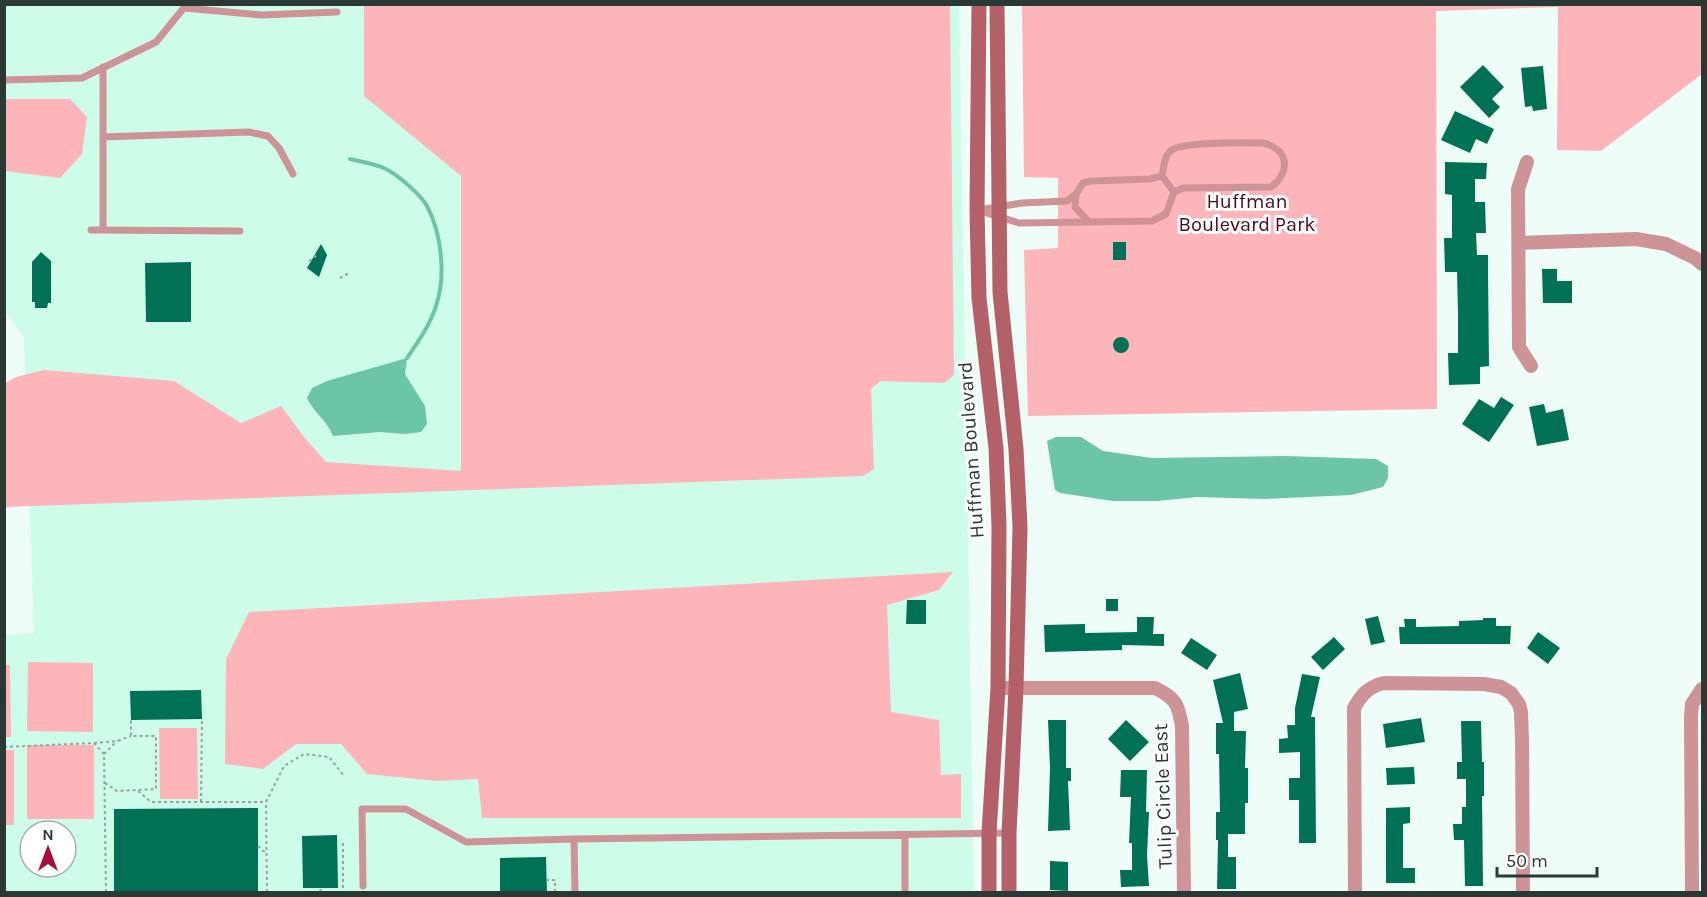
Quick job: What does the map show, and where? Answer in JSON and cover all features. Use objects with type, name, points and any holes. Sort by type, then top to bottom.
[{"type":"street","name":"Huffman Boulevard","points":[[979,4],[976,210],[979,298],[996,448],[999,526],[998,688],[989,833],[989,892]]},
{"type":"street","points":[[997,4],[1000,292],[1016,449],[1020,527],[1009,892]]},
{"type":"street","points":[[1527,162],[1518,189],[1519,347],[1531,366]]},
{"type":"street","points":[[1519,243],[1636,239],[1666,244],[1695,258],[1702,264]]},
{"type":"street","points":[[1354,892],[1354,708],[1366,690],[1373,686],[1384,684],[1484,684],[1501,687],[1511,693],[1521,712],[1523,892]]},
{"type":"street","points":[[998,688],[1016,688]]},
{"type":"street","name":"Tulip Circle East","points":[[1016,688],[1155,688],[1174,700],[1179,708],[1182,726],[1185,892]]},
{"type":"street","points":[[1692,892],[1691,717],[1692,704],[1702,690]]},
{"type":"lane","points":[[4,80],[82,78],[156,42],[185,6],[261,15],[337,12]]},
{"type":"lane","points":[[102,229],[104,67]]},
{"type":"lane","points":[[103,137],[249,132],[268,136],[279,148],[293,174]]},
{"type":"lane","points":[[976,210],[1000,211],[1019,223],[1152,221],[1166,213],[1174,192],[1183,188],[1271,187],[1281,179],[1285,165],[1282,153],[1273,145],[1263,143],[1184,145],[1171,150],[1166,157],[1162,176],[1174,192]]},
{"type":"lane","points":[[976,210],[1000,211],[1067,201],[1076,194],[1083,183],[1090,181],[1150,179],[1162,176]]},
{"type":"lane","points":[[1076,194],[1075,207],[1089,222]]},
{"type":"lane","points":[[91,230],[240,231]]},
{"type":"lane","points":[[363,886],[362,809],[406,809],[466,842],[1009,833]]},
{"type":"lane","points":[[905,835],[905,892]]},
{"type":"lane","points":[[574,839],[575,892]]},
{"type":"path","points":[[309,261],[317,255]]},
{"type":"path","points":[[340,278],[349,273]]},
{"type":"path","points":[[201,802],[202,719]]},
{"type":"path","points":[[130,720],[131,736]]},
{"type":"path","points":[[4,747],[94,743],[117,741],[131,736],[156,736],[156,789],[117,791],[105,783]]},
{"type":"path","points":[[104,754],[117,741]]},
{"type":"path","points":[[94,743],[104,754],[105,892]]},
{"type":"path","points":[[267,892],[266,802],[284,766],[304,754],[329,757],[344,776]]},
{"type":"path","points":[[136,790],[151,802],[266,802]]},
{"type":"path","points":[[343,843],[343,892]]},
{"type":"path","points":[[258,846],[267,854]]},
{"type":"path","points":[[546,880],[555,880],[555,892]]},
{"type":"path","points":[[320,892],[321,888]]},
{"type":"shaded area","points":[[5,5],[959,5],[974,892],[5,892],[5,635],[34,633],[24,338],[4,310]]},
{"type":"shaded area","points":[[407,358],[405,374],[425,406],[427,424],[421,432],[405,434],[380,432],[333,436],[307,398],[312,388],[327,381]]},
{"type":"shaded area","points":[[1056,437],[1081,437],[1103,451],[1152,458],[1285,456],[1376,459],[1388,466],[1388,478],[1383,487],[1351,495],[1264,499],[1197,497],[1157,501],[1113,501],[1060,493],[1055,490],[1047,441]]},
{"type":"green space","name":"Huffman Boulevard Park","points":[[1022,4],[1702,5],[1702,74],[1601,151],[1557,150],[1558,7],[1436,11],[1437,409],[1028,416],[1024,250],[1058,248],[1058,178],[1024,177]]},
{"type":"green space","points":[[364,5],[950,5],[954,375],[944,383],[880,381],[871,389],[874,469],[863,476],[5,507],[5,383],[16,377],[44,370],[174,381],[241,423],[281,406],[326,462],[461,471],[461,176],[364,96]]},
{"type":"green space","points":[[4,99],[70,99],[87,117],[82,154],[60,178],[5,171]]},
{"type":"green space","points":[[953,572],[939,590],[887,605],[891,712],[939,720],[941,775],[961,774],[961,818],[482,818],[478,779],[437,781],[367,774],[341,744],[296,744],[263,769],[225,764],[226,659],[249,612]]},
{"type":"green space","points":[[28,662],[93,663],[93,732],[27,731]]},
{"type":"green space","points":[[4,665],[10,665],[11,737],[5,737]]},
{"type":"green space","points":[[159,728],[197,728],[198,799],[160,799]]},
{"type":"green space","points":[[27,745],[94,745],[94,819],[27,819]]},
{"type":"green space","points":[[5,750],[14,750],[14,825],[5,825]]},
{"type":"building","points":[[1483,65],[1504,87],[1492,99],[1500,107],[1489,118],[1460,87]]},
{"type":"building","points":[[1543,66],[1547,109],[1533,111],[1532,106],[1525,107],[1521,68]]},
{"type":"building","points":[[1455,111],[1494,129],[1487,144],[1476,139],[1470,153],[1441,140]]},
{"type":"building","points":[[1445,162],[1487,163],[1486,179],[1475,179],[1475,202],[1485,202],[1486,233],[1476,233],[1477,255],[1488,255],[1489,366],[1480,367],[1480,384],[1449,385],[1448,353],[1458,353],[1458,314],[1457,272],[1445,272],[1444,238],[1452,238],[1452,195],[1445,194]]},
{"type":"building","points":[[1113,242],[1126,242],[1126,260],[1113,260]]},
{"type":"building","points":[[321,244],[327,255],[319,277],[307,268]]},
{"type":"building","points":[[41,252],[51,261],[51,303],[48,303],[47,308],[35,308],[35,302],[32,302],[32,262]]},
{"type":"building","points":[[191,262],[191,322],[146,322],[145,263]]},
{"type":"building","points":[[1542,269],[1557,269],[1557,281],[1572,281],[1572,303],[1543,303]]},
{"type":"building","points":[[1118,337],[1124,337],[1129,345],[1127,351],[1118,353],[1113,348],[1113,342]]},
{"type":"building","points":[[1501,397],[1514,405],[1489,442],[1462,424],[1479,399],[1494,408]]},
{"type":"building","points":[[1544,404],[1546,413],[1563,409],[1569,440],[1537,446],[1529,407]]},
{"type":"building","points":[[1106,599],[1118,599],[1118,611],[1106,611]]},
{"type":"building","points":[[907,600],[926,600],[926,624],[906,624]]},
{"type":"building","points":[[1378,616],[1385,642],[1371,645],[1365,619]]},
{"type":"building","points":[[1137,617],[1154,617],[1153,634],[1164,634],[1164,646],[1122,645],[1122,650],[1045,652],[1044,625],[1085,624],[1085,633],[1137,632]]},
{"type":"building","points":[[1483,618],[1496,618],[1496,626],[1511,626],[1510,644],[1400,644],[1399,627],[1405,627],[1404,619],[1416,619],[1416,627],[1459,626],[1459,621],[1483,620]]},
{"type":"building","points":[[1538,632],[1560,648],[1548,664],[1527,648]]},
{"type":"building","points":[[1334,637],[1345,649],[1323,670],[1311,657]]},
{"type":"building","points":[[1191,638],[1217,655],[1207,670],[1181,653]]},
{"type":"building","points":[[1240,673],[1248,709],[1234,712],[1234,731],[1246,731],[1245,768],[1248,768],[1248,803],[1245,803],[1245,834],[1228,834],[1228,857],[1236,857],[1236,889],[1217,889],[1216,812],[1220,812],[1216,723],[1223,723],[1213,680]]},
{"type":"building","points":[[1302,674],[1320,677],[1311,717],[1315,717],[1316,843],[1299,843],[1299,800],[1289,800],[1289,778],[1300,778],[1300,752],[1279,753],[1279,739],[1288,738],[1287,725],[1295,725],[1295,708]]},
{"type":"building","points":[[201,690],[202,719],[131,720],[130,691]]},
{"type":"building","points":[[1421,718],[1425,742],[1386,748],[1383,724]]},
{"type":"building","points":[[1048,720],[1066,720],[1066,768],[1071,768],[1071,781],[1068,781],[1070,830],[1048,831],[1050,768]]},
{"type":"building","points":[[1126,720],[1149,742],[1130,761],[1108,739]]},
{"type":"building","points":[[1461,721],[1481,721],[1482,762],[1484,762],[1483,886],[1465,886],[1464,840],[1454,840],[1453,824],[1462,824],[1462,807],[1466,807],[1466,779],[1457,779],[1457,762],[1462,762]]},
{"type":"building","points":[[1414,767],[1415,784],[1387,785],[1386,768]]},
{"type":"building","points":[[1121,770],[1147,770],[1149,886],[1121,887],[1120,870],[1132,870],[1132,843],[1129,843],[1131,797],[1120,797]]},
{"type":"building","points":[[1410,807],[1410,823],[1403,824],[1403,868],[1415,868],[1415,883],[1386,883],[1386,808]]},
{"type":"building","points":[[258,808],[258,892],[114,892],[114,809]]},
{"type":"building","points":[[337,835],[338,888],[303,888],[302,836]]},
{"type":"building","points":[[546,857],[547,892],[500,892],[500,858]]},
{"type":"building","points":[[1050,861],[1068,862],[1068,891],[1050,890]]},
{"type":"waterway","points":[[350,159],[382,167],[403,180],[424,201],[436,229],[442,269],[439,295],[430,320],[407,358]]}]
